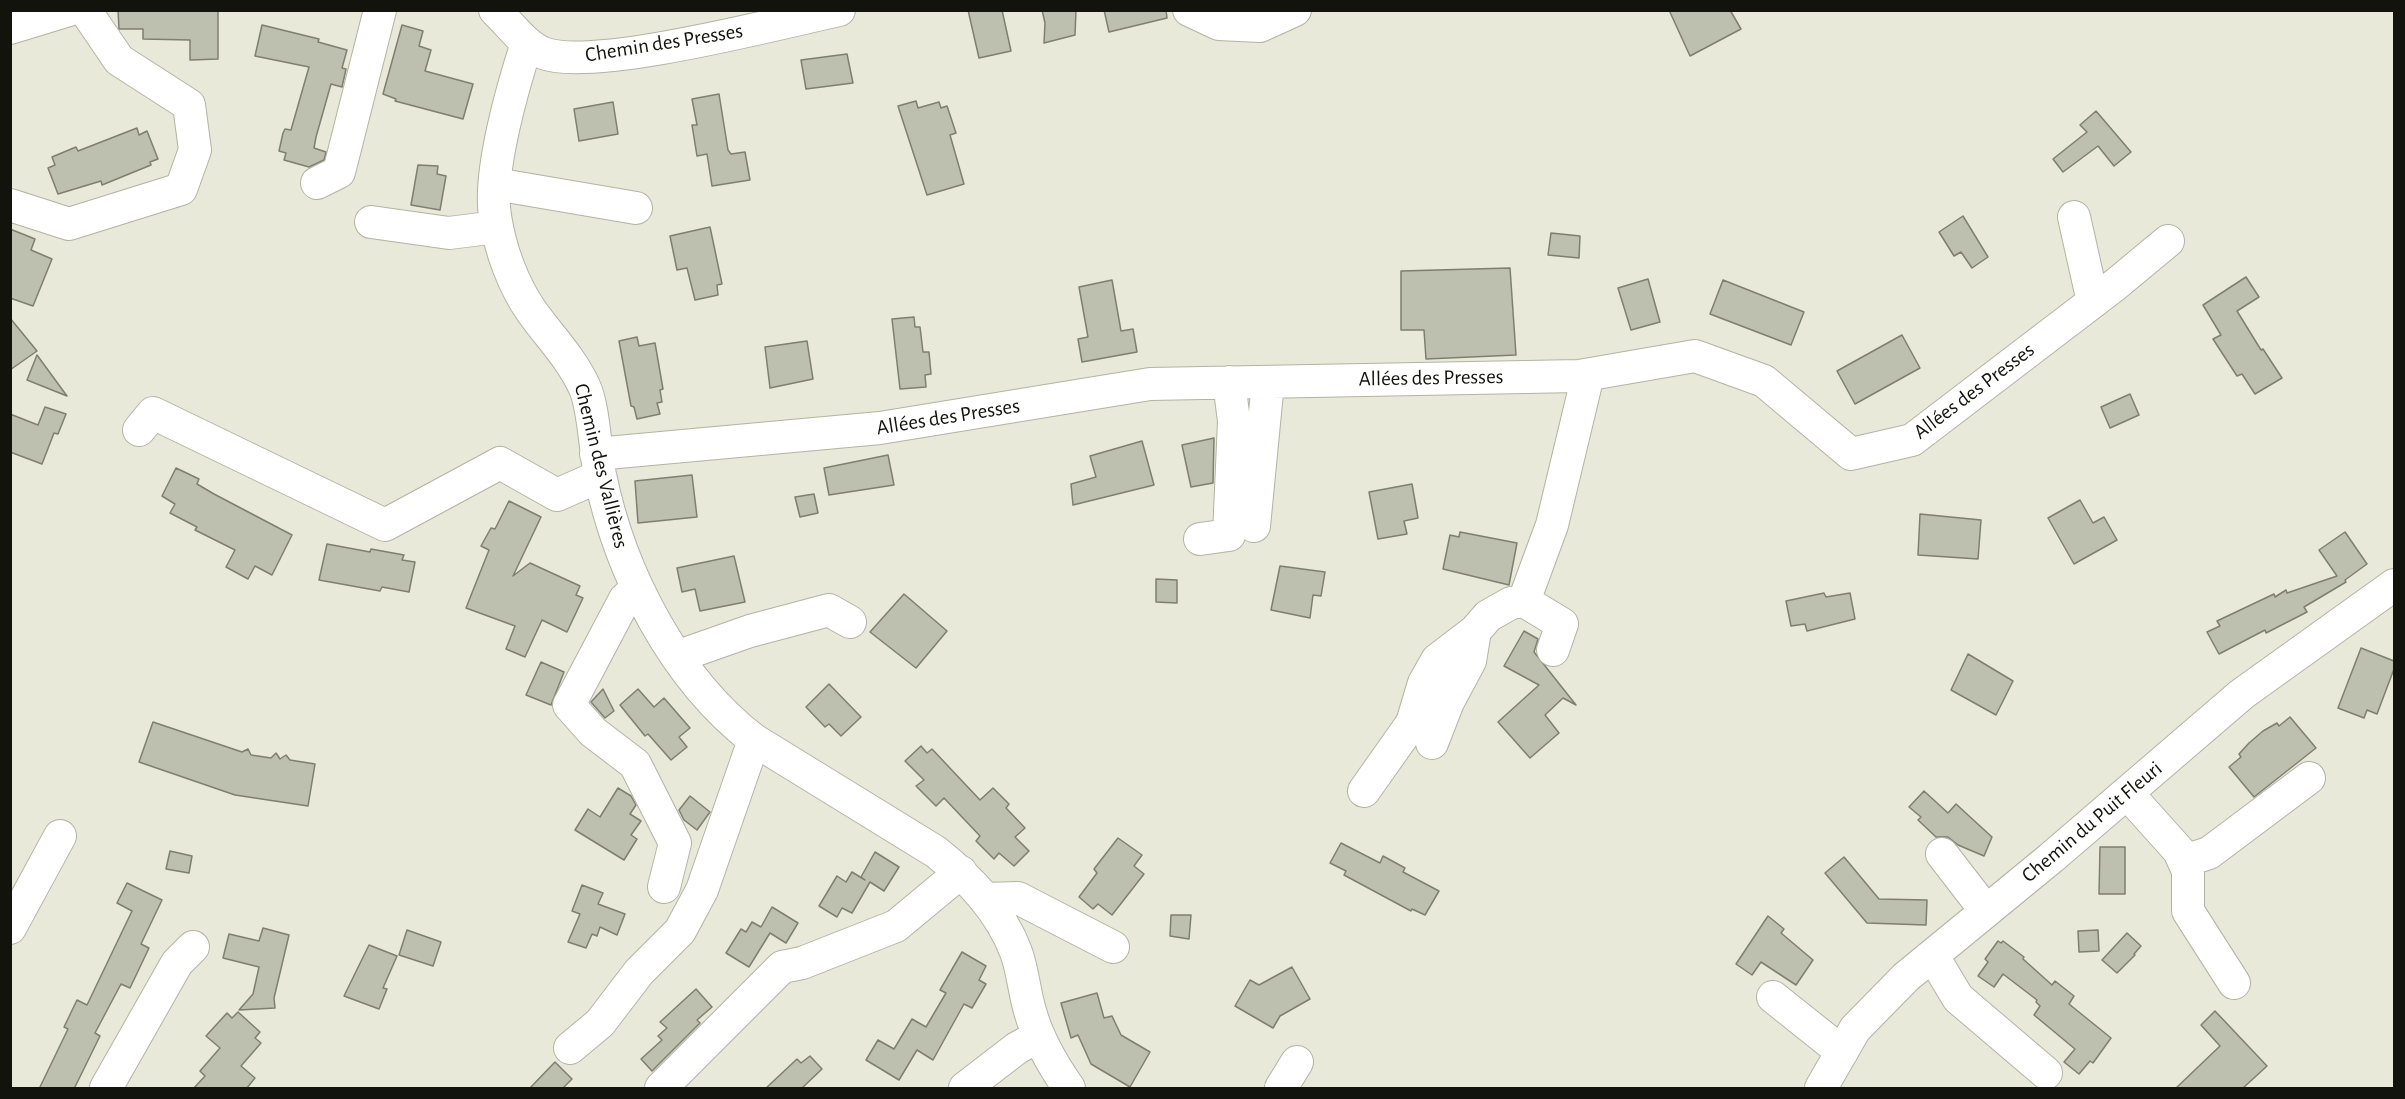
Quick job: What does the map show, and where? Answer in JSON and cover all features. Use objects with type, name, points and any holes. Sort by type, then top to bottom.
[{"type":"street","points":[[10,28],[69,10]]},
{"type":"street","points":[[10,205],[69,224],[181,189],[195,150],[189,105],[119,60],[85,10]]},
{"type":"street","points":[[317,183],[339,172],[380,10]]},
{"type":"street","name":"Chemin des Presses","points":[[510,21],[541,52],[558,57],[609,56],[839,10]]},
{"type":"street","points":[[1189,10],[1219,24],[1260,26],[1295,10]]},
{"type":"street","name":"Chemin des Vallières","points":[[510,21],[503,138],[495,184],[494,213],[497,227],[513,277],[531,311],[564,351],[586,388],[598,465],[612,523],[637,588],[653,619],[715,705],[754,740],[936,852],[961,872],[985,899],[1001,923],[1015,951],[1038,1036],[1051,1062],[1070,1089]]},
{"type":"street","points":[[495,184],[636,208]]},
{"type":"street","points":[[2074,217],[2093,302]]},
{"type":"street","points":[[371,222],[449,233],[497,227]]},
{"type":"street","name":"Allées des Presses","points":[[139,430],[153,413],[385,525],[500,463],[557,495],[598,465],[880,428],[1150,384],[1588,375],[1695,357],[1764,381],[1851,454],[1912,440],[2093,302],[2168,241]]},
{"type":"street","points":[[1524,601],[1552,525],[1588,375]]},
{"type":"street","points":[[1200,539],[1229,535],[1234,421],[1229,382]]},
{"type":"street","points":[[1254,526],[1268,382]]},
{"type":"street","name":"Chemin du Puit Fleuri","points":[[1821,1089],[1855,1029],[1906,977],[2242,694],[2394,585]]},
{"type":"street","points":[[637,588],[625,599],[569,705],[593,732],[635,764],[675,843],[664,887]]},
{"type":"street","points":[[1364,791],[1412,723],[1424,683],[1437,660],[1475,631],[1488,616],[1511,603],[1524,601],[1562,624],[1553,650]]},
{"type":"street","points":[[679,656],[750,631],[830,610],[850,622]]},
{"type":"street","points":[[1432,743],[1448,702],[1470,661],[1475,631]]},
{"type":"street","points":[[570,1048],[600,1023],[639,972],[680,931],[702,890],[754,740]]},
{"type":"street","points":[[2184,861],[2209,853],[2309,778]]},
{"type":"street","points":[[2127,793],[2179,851],[2188,871],[2188,911],[2234,983]]},
{"type":"street","points":[[10,928],[60,836]]},
{"type":"street","points":[[1942,854],[1986,911]]},
{"type":"street","points":[[661,1089],[782,967],[802,963],[896,926],[961,872]]},
{"type":"street","points":[[985,899],[1018,898],[1113,947]]},
{"type":"street","points":[[106,1089],[177,963],[193,947]]},
{"type":"street","points":[[1929,958],[1940,968],[1958,998],[2046,1073]]},
{"type":"street","points":[[1773,997],[1842,1052]]},
{"type":"street","points":[[965,1089],[1017,1048],[1038,1036]]},
{"type":"street","points":[[1281,1089],[1297,1062]]},
{"type":"building","points":[[118,10],[218,10],[218,59],[190,60],[190,40],[143,39],[143,29],[119,29]]},
{"type":"building","points":[[968,10],[1002,10],[1011,51],[979,58]]},
{"type":"building","points":[[1042,10],[1076,10],[1075,35],[1044,43],[1045,23]]},
{"type":"building","points":[[1104,10],[1166,10],[1167,18],[1109,32]]},
{"type":"building","points":[[1669,10],[1730,10],[1741,29],[1690,56]]},
{"type":"building","points":[[262,25],[319,39],[318,42],[347,50],[342,68],[346,69],[342,87],[331,84],[316,137],[314,148],[326,152],[324,160],[309,167],[284,160],[286,153],[279,151],[285,129],[291,130],[309,67],[255,56]]},
{"type":"building","points":[[402,25],[423,31],[419,46],[431,50],[425,71],[473,84],[463,119],[395,101],[396,99],[383,94]]},
{"type":"building","points":[[847,54],[853,83],[806,89],[801,60]]},
{"type":"building","points":[[719,94],[728,150],[731,154],[745,152],[750,180],[712,186],[707,154],[697,156],[692,125],[697,125],[692,99]]},
{"type":"building","points":[[916,101],[918,108],[939,102],[941,108],[947,106],[956,133],[950,135],[964,184],[927,195],[898,106]]},
{"type":"building","points":[[613,102],[618,134],[579,141],[574,109]]},
{"type":"building","points":[[2096,111],[2131,152],[2114,166],[2098,146],[2063,172],[2053,159],[2087,132],[2080,125]]},
{"type":"building","points":[[137,128],[139,135],[147,131],[158,159],[150,162],[151,165],[102,185],[101,181],[58,194],[48,168],[55,165],[52,157],[76,147],[78,151]]},
{"type":"building","points":[[418,165],[438,166],[437,174],[446,176],[440,210],[411,205]]},
{"type":"building","points":[[1963,216],[1988,257],[1972,268],[1961,252],[1954,256],[1939,232]]},
{"type":"building","points":[[710,227],[722,284],[717,285],[718,295],[695,300],[687,268],[677,270],[670,236]]},
{"type":"building","points":[[10,229],[35,239],[31,250],[52,259],[33,306],[10,298]]},
{"type":"building","points":[[1551,233],[1580,236],[1579,258],[1548,255]]},
{"type":"building","points":[[1510,268],[1516,355],[1426,359],[1424,330],[1401,330],[1401,271]]},
{"type":"building","points":[[2246,277],[2259,297],[2237,311],[2261,350],[2263,349],[2282,378],[2255,394],[2242,374],[2237,376],[2213,339],[2221,335],[2203,305]]},
{"type":"building","points":[[1648,279],[1660,322],[1631,330],[1618,288]]},
{"type":"building","points":[[1112,280],[1121,331],[1133,329],[1137,352],[1082,362],[1078,339],[1088,337],[1079,287]]},
{"type":"building","points":[[1723,280],[1804,312],[1791,345],[1710,314]]},
{"type":"building","points":[[914,317],[915,327],[920,327],[923,352],[929,352],[931,374],[925,375],[926,387],[900,389],[892,319]]},
{"type":"building","points":[[10,318],[37,351],[10,370]]},
{"type":"building","points":[[1902,335],[1920,368],[1855,404],[1837,371]]},
{"type":"building","points":[[637,337],[639,346],[655,343],[663,389],[660,390],[662,402],[657,403],[660,414],[637,419],[634,407],[631,406],[619,341]]},
{"type":"building","points":[[807,341],[813,379],[770,388],[765,347]]},
{"type":"building","points":[[37,355],[67,396],[27,380]]},
{"type":"building","points":[[2130,394],[2139,415],[2110,428],[2101,407]]},
{"type":"building","points":[[45,407],[66,414],[58,434],[54,433],[42,464],[10,452],[10,414],[38,425]]},
{"type":"building","points":[[1214,438],[1213,483],[1191,487],[1182,445]]},
{"type":"building","points":[[1142,441],[1154,485],[1073,505],[1071,484],[1096,477],[1090,456]]},
{"type":"building","points":[[888,455],[894,485],[829,495],[824,468]]},
{"type":"building","points":[[176,468],[199,479],[197,484],[214,494],[292,535],[272,575],[255,566],[248,579],[226,567],[235,550],[195,530],[197,527],[170,513],[175,504],[162,496]]},
{"type":"building","points":[[692,475],[697,517],[638,523],[635,481]]},
{"type":"building","points":[[1412,484],[1418,518],[1404,521],[1407,534],[1378,539],[1369,492]]},
{"type":"building","points":[[814,494],[818,513],[800,517],[795,497]]},
{"type":"building","points":[[2080,500],[2093,523],[2104,517],[2117,540],[2074,564],[2048,518]]},
{"type":"building","points":[[509,501],[541,517],[513,576],[530,563],[580,586],[576,595],[583,598],[567,632],[542,620],[525,657],[506,649],[515,626],[466,608],[489,550],[481,546],[491,528],[495,529]]},
{"type":"building","points":[[1920,514],[1981,520],[1978,559],[1918,555]]},
{"type":"building","points":[[1460,532],[1517,543],[1509,585],[1443,569],[1450,535],[1459,537]]},
{"type":"building","points":[[2345,532],[2367,564],[2345,580],[2346,582],[2304,607],[2307,612],[2266,633],[2265,630],[2219,654],[2207,632],[2220,626],[2217,621],[2274,594],[2275,597],[2286,590],[2287,593],[2337,576],[2319,550]]},
{"type":"building","points":[[327,544],[370,552],[371,549],[404,555],[402,560],[415,562],[409,592],[382,587],[380,591],[319,580]]},
{"type":"building","points":[[734,556],[745,602],[700,611],[695,589],[682,592],[677,568]]},
{"type":"building","points":[[1280,566],[1325,572],[1321,596],[1313,595],[1310,618],[1271,610]]},
{"type":"building","points":[[1156,579],[1177,580],[1177,603],[1156,602]]},
{"type":"building","points":[[1824,593],[1826,597],[1850,593],[1855,619],[1807,631],[1805,624],[1791,626],[1786,601]]},
{"type":"building","points":[[904,594],[947,631],[916,668],[870,632]]},
{"type":"building","points":[[1524,631],[1538,639],[1534,652],[1576,705],[1563,698],[1545,715],[1559,733],[1530,758],[1498,722],[1539,685],[1504,666]]},
{"type":"building","points":[[2361,648],[2394,661],[2394,669],[2377,714],[2367,710],[2364,718],[2338,708]]},
{"type":"building","points":[[1968,654],[2013,681],[1996,715],[1951,690]]},
{"type":"building","points":[[541,662],[564,672],[551,705],[526,695]]},
{"type":"building","points":[[829,684],[861,717],[841,736],[829,724],[825,727],[806,707]]},
{"type":"building","points":[[603,689],[614,711],[605,718],[591,702]]},
{"type":"building","points":[[638,689],[654,707],[664,698],[690,728],[679,737],[687,747],[671,760],[648,734],[645,736],[620,705]]},
{"type":"building","points":[[2290,717],[2316,748],[2254,797],[2229,767],[2241,757],[2239,754],[2249,743],[2263,731],[2277,723],[2279,726]]},
{"type":"building","points":[[153,722],[242,752],[248,749],[251,755],[271,758],[276,753],[280,759],[286,755],[290,760],[315,764],[308,806],[235,795],[139,762]]},
{"type":"building","points":[[921,746],[927,753],[932,749],[980,800],[993,788],[1009,804],[1006,808],[1025,828],[1015,837],[1029,851],[1014,866],[999,853],[994,859],[976,841],[980,836],[944,798],[936,806],[916,786],[924,780],[905,761]]},
{"type":"building","points":[[618,788],[631,796],[636,805],[630,814],[641,821],[631,835],[637,839],[624,860],[575,830],[588,809],[600,817]]},
{"type":"building","points":[[1924,791],[1948,813],[1956,804],[1992,837],[1984,856],[1958,845],[1948,837],[1936,837],[1918,820],[1921,817],[1909,807]]},
{"type":"building","points":[[690,796],[710,812],[697,830],[684,820],[679,810]]},
{"type":"building","points":[[1118,838],[1142,855],[1134,866],[1144,874],[1112,915],[1098,904],[1093,909],[1079,897],[1097,873],[1094,869]]},
{"type":"building","points":[[1341,843],[1380,863],[1383,856],[1405,868],[1403,872],[1439,891],[1425,915],[1412,909],[1411,911],[1344,875],[1346,871],[1330,863]]},
{"type":"building","points":[[2100,847],[2125,847],[2125,894],[2099,894]]},
{"type":"building","points":[[170,851],[192,856],[189,873],[166,869]]},
{"type":"building","points":[[875,852],[899,867],[884,891],[870,882],[852,913],[842,908],[837,917],[819,906],[837,876],[846,882],[852,872],[865,880],[861,877]]},
{"type":"building","points":[[1844,857],[1879,899],[1927,900],[1926,925],[1867,923],[1825,873]]},
{"type":"building","points":[[127,883],[162,900],[141,944],[149,948],[130,988],[121,984],[95,1033],[100,1036],[74,1089],[39,1089],[68,1029],[64,1027],[77,1000],[87,1005],[132,911],[117,903]]},
{"type":"building","points":[[582,885],[603,893],[598,904],[625,914],[617,935],[600,927],[597,936],[592,934],[586,948],[568,942],[580,914],[572,911]]},
{"type":"building","points":[[772,907],[798,923],[786,943],[770,933],[749,967],[726,953],[741,929],[746,932],[752,922],[761,927]]},
{"type":"building","points":[[1171,915],[1191,915],[1189,939],[1170,936]]},
{"type":"building","points":[[1768,916],[1784,929],[1781,933],[1813,960],[1796,985],[1761,962],[1752,975],[1736,964]]},
{"type":"building","points":[[263,928],[289,935],[274,998],[275,1008],[239,1010],[253,994],[259,967],[223,958],[229,934],[259,941]]},
{"type":"building","points":[[407,930],[441,942],[433,966],[399,955]]},
{"type":"building","points":[[2098,930],[2099,951],[2079,952],[2078,931]]},
{"type":"building","points":[[2127,933],[2141,946],[2117,973],[2102,960]]},
{"type":"building","points":[[1998,941],[2001,943],[2003,941],[2024,957],[2023,959],[2052,985],[2055,981],[2074,996],[2069,1004],[2111,1038],[2093,1063],[2090,1061],[2079,1074],[2064,1062],[2075,1049],[2034,1015],[2040,1006],[2037,1000],[2003,974],[1994,987],[1978,976],[1988,962],[1985,959]]},
{"type":"building","points":[[369,945],[397,956],[383,988],[387,989],[379,1009],[344,996]]},
{"type":"building","points":[[962,952],[986,966],[979,980],[986,984],[972,1008],[964,1004],[933,1060],[917,1050],[899,1080],[866,1060],[878,1040],[894,1049],[912,1019],[926,1027],[946,993],[940,990]]},
{"type":"building","points":[[1292,967],[1310,999],[1280,1016],[1273,1028],[1235,1006],[1250,980],[1259,985]]},
{"type":"building","points":[[696,989],[712,1007],[697,1020],[700,1023],[652,1071],[641,1059],[662,1040],[658,1036],[667,1028],[660,1022]]},
{"type":"building","points":[[1097,993],[1104,1018],[1112,1016],[1121,1035],[1150,1052],[1130,1087],[1091,1064],[1078,1035],[1071,1038],[1061,1003]]},
{"type":"building","points":[[2215,1011],[2267,1066],[2242,1089],[2175,1089],[2220,1046],[2201,1025]]},
{"type":"building","points":[[238,1012],[260,1032],[255,1038],[261,1043],[241,1066],[255,1078],[246,1089],[193,1089],[205,1076],[200,1071],[220,1048],[206,1036],[227,1013],[232,1018]]},
{"type":"building","points":[[810,1056],[822,1069],[801,1089],[765,1089],[797,1059],[801,1063]]},
{"type":"building","points":[[555,1062],[572,1079],[562,1089],[529,1089]]}]
